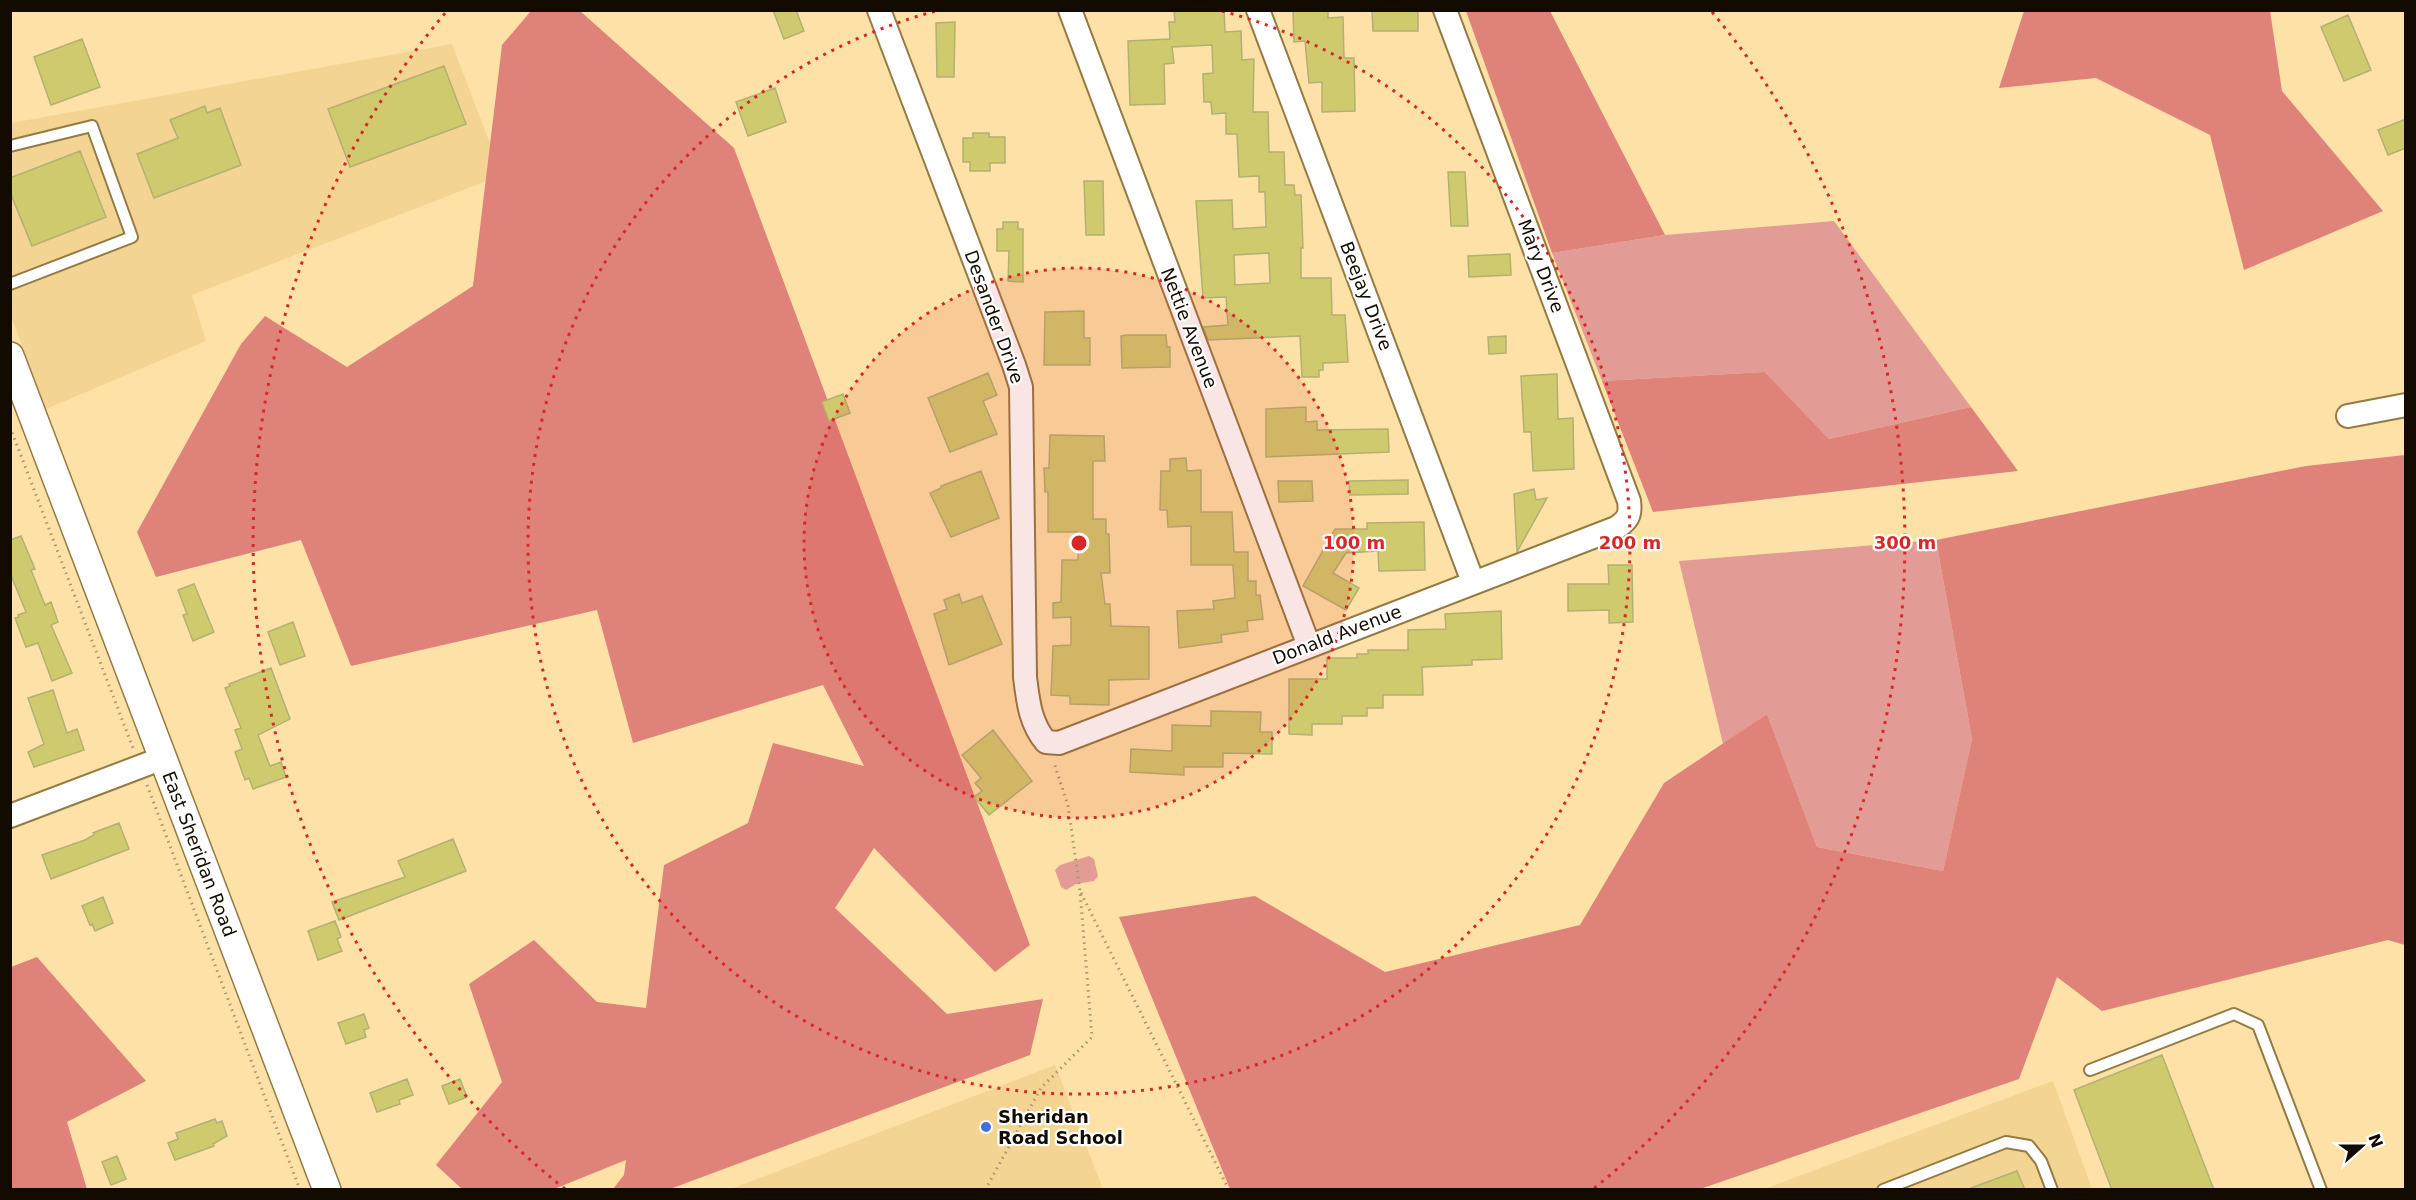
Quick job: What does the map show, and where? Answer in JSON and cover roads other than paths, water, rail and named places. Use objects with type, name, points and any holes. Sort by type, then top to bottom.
[{"type":"street","name":"Desander Drive","points":[[879,10],[1021,387],[1025,677],[1031,713],[1037,731],[1046,742]]},
{"type":"street","name":"Nettie Avenue","points":[[1070,10],[1309,646]]},
{"type":"street","name":"Beejay Drive","points":[[1258,10],[1473,582]]},
{"type":"street","name":"Mary Drive","points":[[1445,10],[1629,501],[1631,512],[1626,521]]},
{"type":"street","name":"East Sheridan Road","points":[[10,356],[73,518],[152,763],[327,1190]]},
{"type":"street","points":[[2348,416],[2406,405]]},
{"type":"street","name":"Donald Avenue","points":[[1046,742],[1059,743],[1616,528],[1626,521]]},
{"type":"street","points":[[10,816],[152,763]]},
{"type":"lane","points":[[10,146],[92,126],[132,237],[10,284]]},
{"type":"lane","points":[[2090,1070],[2234,1014],[2258,1025],[2321,1190]]},
{"type":"lane","points":[[1883,1190],[2006,1142],[2029,1146],[2041,1161],[2052,1190]]},
{"type":"place","name":"Sheridan Road School","points":[[986,1127]]}]
